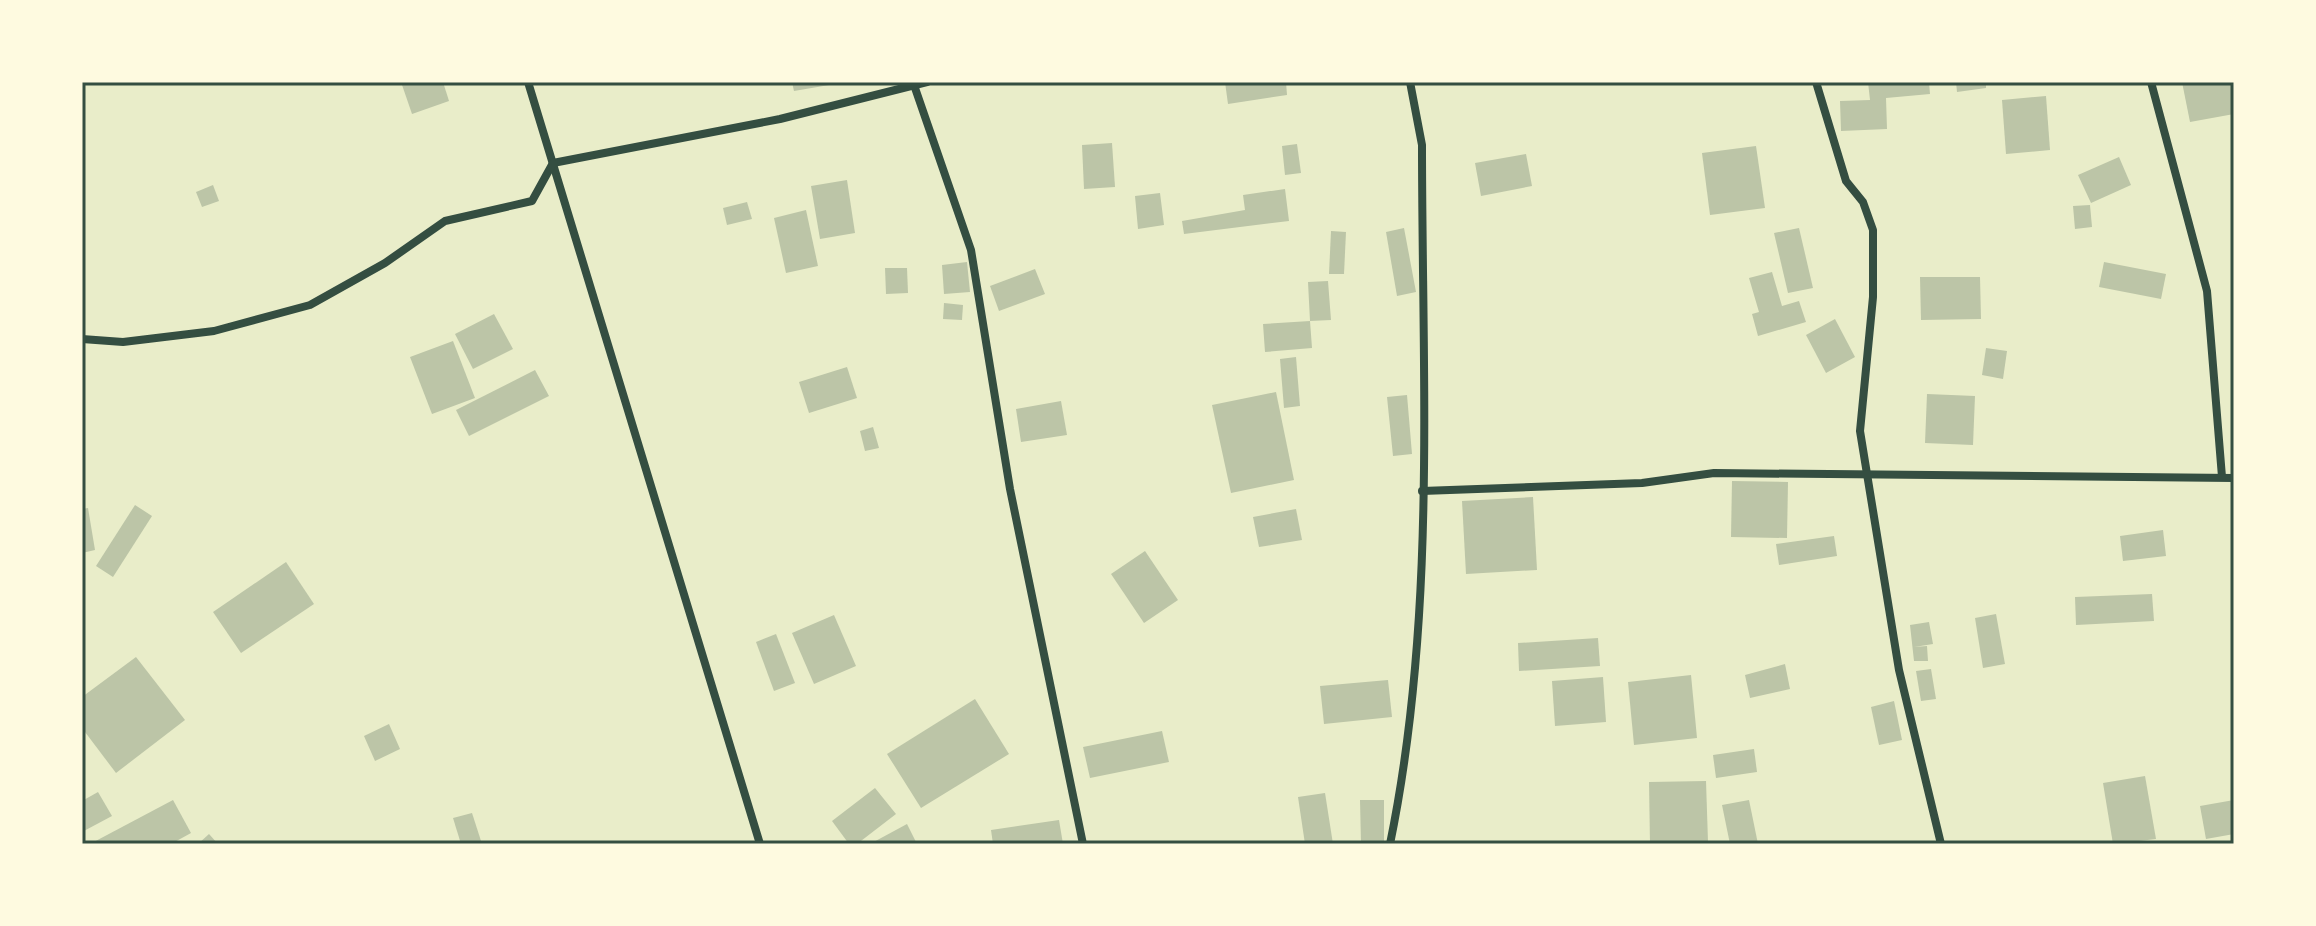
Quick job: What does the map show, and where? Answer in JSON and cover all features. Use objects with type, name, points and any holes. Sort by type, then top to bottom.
[{"type":"street","points":[[528,82],[760,844]]},
{"type":"street","points":[[553,163],[780,119],[927,82]]},
{"type":"street","points":[[1390,844],[1406,769],[1419,651],[1422,145],[1410,82]]},
{"type":"street","points":[[1816,82],[1846,181],[1863,202],[1873,230],[1873,297],[1860,431],[1899,670],[1941,844]]},
{"type":"street","points":[[2151,82],[2207,291],[2222,477]]},
{"type":"street","points":[[914,85],[971,250],[1010,489],[1083,844]]},
{"type":"street","points":[[82,339],[123,342],[214,331],[310,305],[385,263],[445,221],[532,201],[553,163]]},
{"type":"street","points":[[1422,491],[1642,483],[1714,473],[2234,478]]},
{"type":"building","points":[[401,82],[443,82],[449,101],[412,114]]},
{"type":"building","points":[[792,82],[834,82],[835,84],[794,91]]},
{"type":"building","points":[[1225,82],[1286,82],[1287,95],[1228,104]]},
{"type":"building","points":[[1868,82],[1929,82],[1930,94],[1886,98],[1887,129],[1841,131],[1840,101],[1870,100]]},
{"type":"building","points":[[1956,82],[1986,82],[1986,88],[1957,92]]},
{"type":"building","points":[[2182,82],[2234,82],[2234,114],[2190,122]]},
{"type":"building","points":[[2046,96],[2050,150],[2006,154],[2002,100]]},
{"type":"building","points":[[1112,143],[1115,187],[1084,189],[1082,145]]},
{"type":"building","points":[[1297,144],[1301,173],[1285,175],[1282,146]]},
{"type":"building","points":[[1756,146],[1765,208],[1710,215],[1702,153]]},
{"type":"building","points":[[1526,154],[1532,186],[1481,196],[1475,163]]},
{"type":"building","points":[[2119,157],[2131,185],[2091,203],[2078,175]]},
{"type":"building","points":[[847,180],[855,233],[820,239],[811,186]]},
{"type":"building","points":[[213,185],[219,201],[202,207],[196,192]]},
{"type":"building","points":[[1285,189],[1289,221],[1184,234],[1182,221],[1245,210],[1243,195]]},
{"type":"building","points":[[1160,193],[1164,225],[1138,229],[1135,196]]},
{"type":"building","points":[[747,202],[752,219],[727,225],[723,208]]},
{"type":"building","points":[[2090,205],[2092,227],[2075,229],[2073,206]]},
{"type":"building","points":[[806,210],[818,266],[786,273],[774,218]]},
{"type":"building","points":[[1404,228],[1416,292],[1397,296],[1386,232]]},
{"type":"building","points":[[1799,228],[1813,288],[1788,293],[1774,233]]},
{"type":"building","points":[[1331,231],[1346,232],[1344,274],[1329,274]]},
{"type":"building","points":[[967,262],[970,292],[944,294],[942,265]]},
{"type":"building","points":[[2104,262],[2166,274],[2161,299],[2099,287]]},
{"type":"building","points":[[885,268],[907,268],[908,293],[886,294]]},
{"type":"building","points":[[1035,269],[1045,294],[999,311],[990,286]]},
{"type":"building","points":[[1772,272],[1782,306],[1799,301],[1806,322],[1758,336],[1752,314],[1759,312],[1749,278]]},
{"type":"building","points":[[1920,277],[1980,277],[1981,319],[1921,320]]},
{"type":"building","points":[[1328,281],[1331,320],[1310,321],[1308,282]]},
{"type":"building","points":[[944,303],[963,305],[962,320],[943,319]]},
{"type":"building","points":[[494,314],[513,349],[473,369],[455,334]]},
{"type":"building","points":[[1835,319],[1855,357],[1826,373],[1806,335]]},
{"type":"building","points":[[1310,321],[1312,348],[1265,352],[1263,324]]},
{"type":"building","points":[[453,341],[475,398],[432,414],[410,357]]},
{"type":"building","points":[[1986,348],[2007,351],[2003,379],[1982,375]]},
{"type":"building","points":[[1296,357],[1300,406],[1284,408],[1280,359]]},
{"type":"building","points":[[847,367],[857,398],[809,413],[799,382]]},
{"type":"building","points":[[535,370],[549,396],[469,436],[456,410]]},
{"type":"building","points":[[1276,392],[1294,480],[1231,493],[1212,405]]},
{"type":"building","points":[[1927,394],[1975,396],[1973,445],[1925,443]]},
{"type":"building","points":[[1407,395],[1412,454],[1393,456],[1387,397]]},
{"type":"building","points":[[1061,401],[1067,435],[1021,442],[1016,409]]},
{"type":"building","points":[[873,427],[879,448],[865,451],[860,431]]},
{"type":"building","points":[[1732,481],[1788,482],[1787,538],[1731,537]]},
{"type":"building","points":[[1533,497],[1537,570],[1466,574],[1462,501]]},
{"type":"building","points":[[135,505],[152,516],[113,577],[96,566]]},
{"type":"building","points":[[88,508],[95,550],[82,553],[82,509]]},
{"type":"building","points":[[1296,509],[1302,540],[1259,547],[1253,517]]},
{"type":"building","points":[[2163,530],[2166,556],[2123,561],[2120,536]]},
{"type":"building","points":[[1834,536],[1837,556],[1779,565],[1776,544]]},
{"type":"building","points":[[1145,551],[1178,600],[1144,623],[1111,574]]},
{"type":"building","points":[[286,562],[314,604],[241,653],[213,612]]},
{"type":"building","points":[[2152,594],[2154,621],[2076,625],[2075,597]]},
{"type":"building","points":[[1996,614],[2005,664],[1983,668],[1975,618]]},
{"type":"building","points":[[834,615],[856,666],[814,684],[792,633]]},
{"type":"building","points":[[1929,622],[1933,644],[1914,647],[1927,646],[1928,661],[1914,661],[1910,625]]},
{"type":"building","points":[[776,634],[795,683],[774,691],[756,642]]},
{"type":"building","points":[[1598,638],[1600,666],[1519,671],[1518,643]]},
{"type":"building","points":[[136,657],[185,720],[116,773],[82,728],[82,697]]},
{"type":"building","points":[[1785,664],[1790,689],[1750,698],[1745,675]]},
{"type":"building","points":[[1931,669],[1936,699],[1921,701],[1916,671]]},
{"type":"building","points":[[1691,675],[1697,738],[1634,745],[1628,682]]},
{"type":"building","points":[[1603,677],[1606,722],[1555,726],[1552,681]]},
{"type":"building","points":[[1388,680],[1392,717],[1324,724],[1320,686]]},
{"type":"building","points":[[975,699],[1009,754],[921,808],[887,754]]},
{"type":"building","points":[[1894,701],[1902,740],[1879,745],[1871,707]]},
{"type":"building","points":[[389,724],[400,749],[375,761],[364,736]]},
{"type":"building","points":[[1162,731],[1169,762],[1090,778],[1083,747]]},
{"type":"building","points":[[1754,749],[1757,772],[1716,778],[1713,755]]},
{"type":"building","points":[[2145,776],[2156,839],[2113,844],[2103,783]]},
{"type":"building","points":[[1706,781],[1708,842],[1650,844],[1649,782]]},
{"type":"building","points":[[875,788],[896,814],[857,844],[849,844],[832,821]]},
{"type":"building","points":[[98,792],[112,816],[82,832],[82,801]]},
{"type":"building","points":[[1325,793],[1333,844],[1305,844],[1298,797]]},
{"type":"building","points":[[173,800],[191,833],[171,844],[90,844]]},
{"type":"building","points":[[1360,800],[1384,800],[1384,844],[1361,844]]},
{"type":"building","points":[[1749,800],[1758,844],[1730,844],[1722,805]]},
{"type":"building","points":[[2234,800],[2234,834],[2206,839],[2200,806]]},
{"type":"building","points":[[472,813],[482,844],[461,844],[453,818]]},
{"type":"building","points":[[1059,820],[1063,844],[993,844],[991,830]]},
{"type":"building","points":[[907,824],[917,844],[870,844]]},
{"type":"building","points":[[209,834],[218,844],[198,844]]}]
